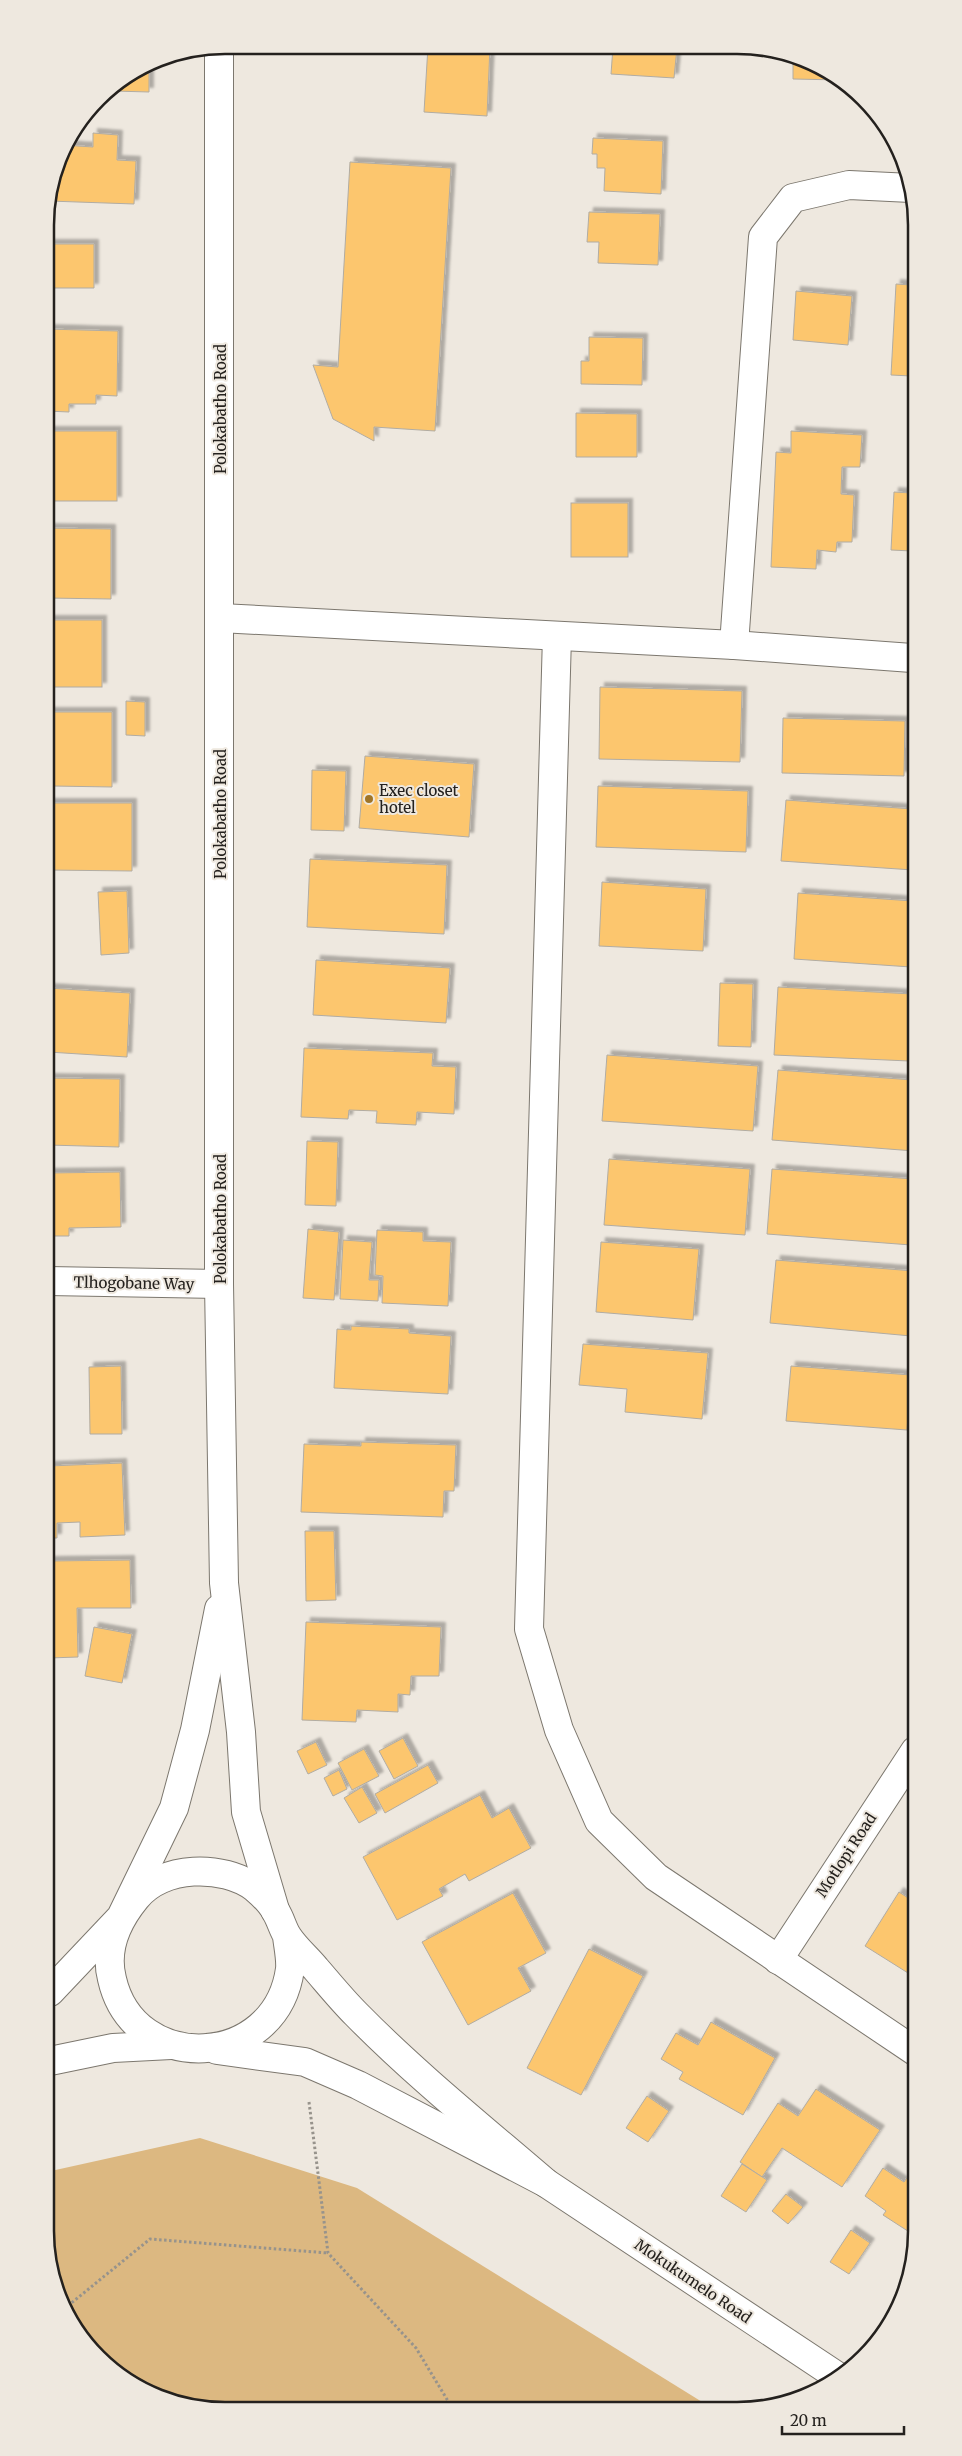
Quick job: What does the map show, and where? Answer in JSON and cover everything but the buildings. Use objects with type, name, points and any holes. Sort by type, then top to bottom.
[{"type":"street","name":"Polokabatho Road","points":[[219,54],[219,1284],[224,1583]]},
{"type":"street","points":[[734,645],[763,237],[793,198],[849,185],[904,188]]},
{"type":"street","points":[[220,618],[734,645],[908,658]]},
{"type":"street","points":[[557,636],[529,1629],[559,1730],[599,1821],[656,1877],[908,2047]]},
{"type":"street","name":"Tlhogobane Way","points":[[54,1281],[219,1284]]},
{"type":"street","points":[[224,1583],[241,1732],[246,1812],[275,1910],[287,1936],[362,2020],[412,2067],[546,2183]]},
{"type":"street","points":[[171,2045],[144,2030],[123,2007],[111,1978],[111,1947],[121,1917],[174,1808],[195,1730],[224,1583]]},
{"type":"street","name":"Motlopi Road","points":[[778,1960],[908,1762]]},
{"type":"street","points":[[54,1988],[121,1917],[139,1894],[165,1877],[196,1870],[226,1874],[254,1888],[275,1910]]},
{"type":"street","points":[[213,2049],[242,2040],[266,2021],[283,1996],[290,1967],[287,1936]]},
{"type":"street","points":[[54,2060],[113,2048],[171,2045],[305,2062],[358,2085],[546,2183]]},
{"type":"street","name":"Mokukumelo Road","points":[[546,2183],[832,2373]]},
{"type":"path","points":[[305,2062],[328,2253],[416,2348],[449,2402]]},
{"type":"path","points":[[70,2304],[150,2239],[328,2253]]},
{"type":"shaded area","points":[[200,2138],[357,2188],[702,2402],[213,2402],[191,2399],[170,2393],[149,2385],[112,2360],[96,2344],[71,2307],[63,2286],[55,2254],[54,2170]]},
{"type":"place","name":"Exec closet hotel","points":[[369,799]]}]
